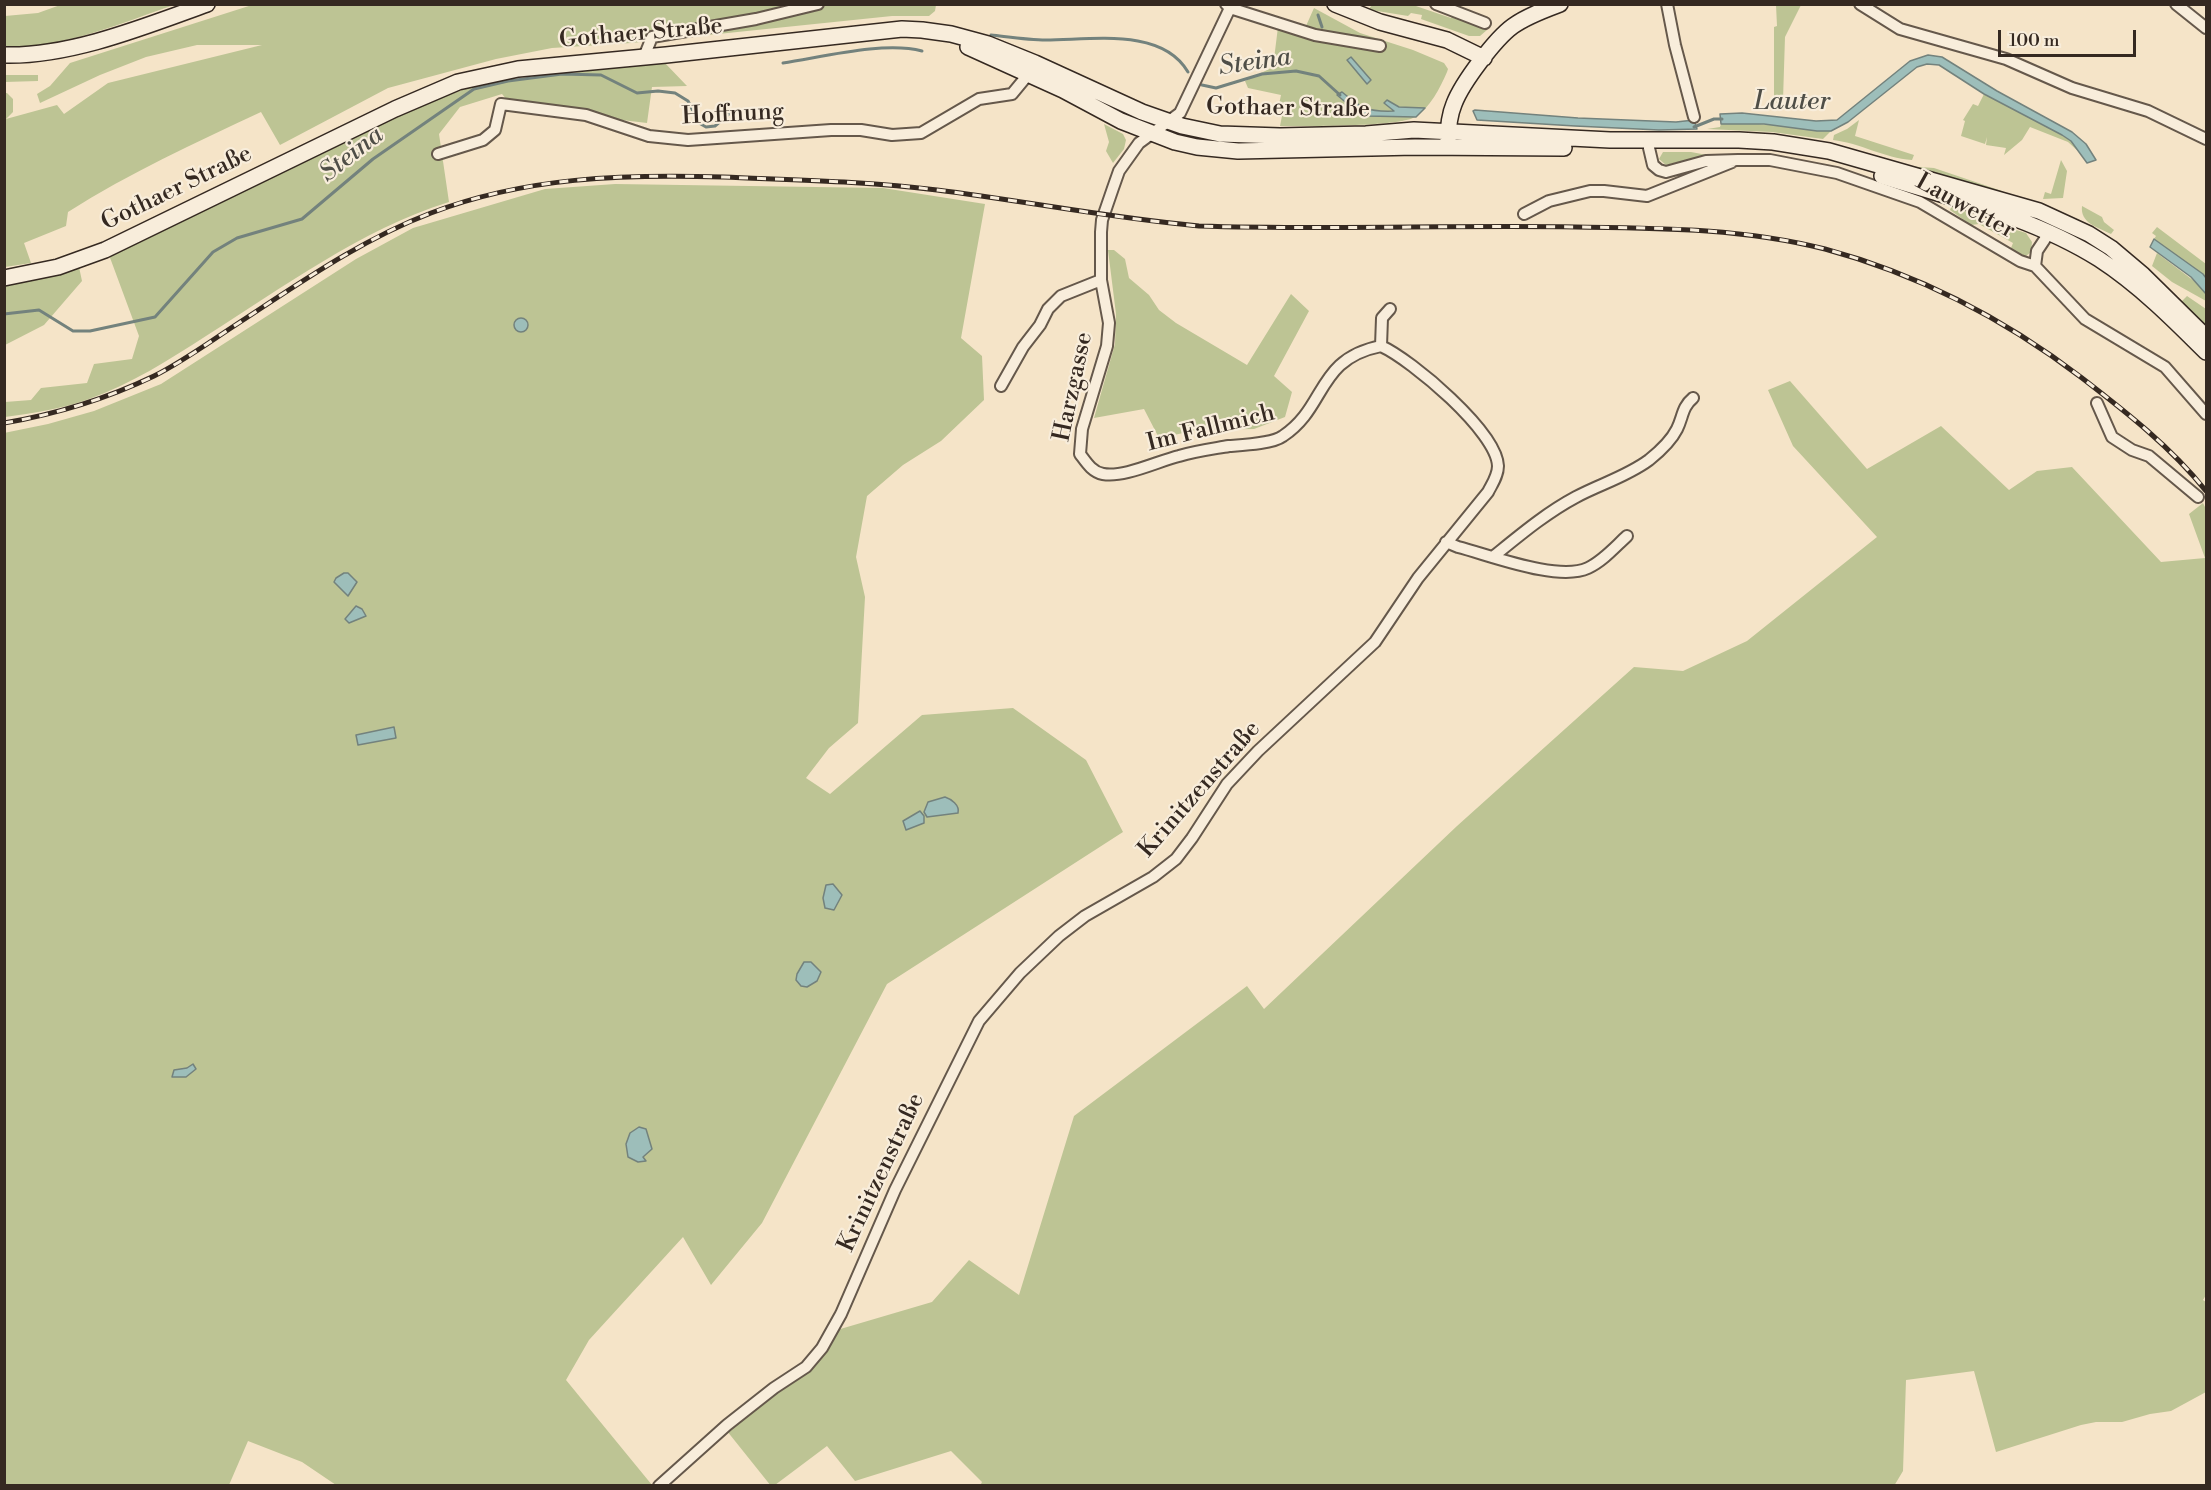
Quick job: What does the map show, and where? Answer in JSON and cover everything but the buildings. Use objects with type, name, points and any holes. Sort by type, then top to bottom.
[{"type":"main road","points":[[4,55],[45,53],[74,46],[120,34],[207,4]]},
{"type":"main road","points":[[1335,4],[1362,10],[1447,40],[1484,58]]},
{"type":"main road","points":[[1448,139],[1454,104],[1484,58],[1513,26],[1538,12],[1560,4]]},
{"type":"main road","name":"Gothaer Straße","points":[[4,278],[58,267],[105,250],[356,127],[458,82],[518,69],[889,31],[967,47],[1032,68],[1168,122],[1210,132],[1247,135],[1366,134],[1414,130],[1448,139]]},
{"type":"main road","name":"Gothaer Straße","points":[[1032,68],[1121,122],[1151,134],[1197,147],[1238,151],[1448,139]]},
{"type":"main road","points":[[1448,139],[1649,148],[1773,150],[1818,157],[2016,219],[2049,232],[2100,259],[2137,287],[2206,352]]},
{"type":"main road","points":[[1448,139],[1739,140],[1783,143],[1829,151],[2059,219],[2111,248],[2206,337]]},
{"type":"street","points":[[644,57],[652,37],[756,19],[818,4]]},
{"type":"street","points":[[1436,4],[1485,23]]},
{"type":"street","points":[[1666,4],[1674,45],[1694,117]]},
{"type":"street","points":[[1860,4],[1900,29],[2006,59],[2072,88],[2148,111],[2206,139]]},
{"type":"street","points":[[2176,4],[2206,28]]},
{"type":"street","points":[[1228,6],[1315,35],[1380,46]]},
{"type":"street","name":"Harzgasse","points":[[1121,474],[1102,474],[1089,467],[1080,454],[1082,429],[1107,346],[1109,323],[1101,280],[1100,257],[1102,220],[1119,171],[1130,155],[1151,134],[1183,109],[1228,6]]},
{"type":"street","name":"Hoffnung","points":[[438,154],[483,141],[495,130],[501,104],[586,116],[649,136],[679,139],[831,130],[861,130],[892,135],[921,133],[979,99],[1012,94],[1032,68]]},
{"type":"street","name":"Lauwetter","points":[[1649,148],[1653,165],[1666,172],[1706,161],[1770,160],[1837,173],[1920,201],[2020,261],[2035,266],[2085,320],[2165,367],[2206,414]]},
{"type":"street","points":[[1524,214],[1550,201],[1590,191],[1647,196],[1738,160]]},
{"type":"street","points":[[2035,266],[2037,251],[2049,232]]},
{"type":"street","name":"Harzgasse","points":[[1001,386],[1048,309],[1061,296],[1101,280]]},
{"type":"street","points":[[1381,346],[1382,318],[1390,309]]},
{"type":"street","name":"Im Fallmich","points":[[1121,474],[1203,450],[1281,438],[1297,425],[1333,370],[1366,349],[1381,346]]},
{"type":"street","name":"Krinitzenstraße","points":[[658,1485],[727,1425],[774,1388],[806,1367],[822,1348],[841,1314],[895,1190],[979,1021],[1020,973],[1059,936],[1085,916],[1153,878],[1176,859],[1227,784],[1258,751],[1375,642],[1418,578],[1488,492],[1496,477],[1498,465],[1492,450],[1473,421],[1455,402],[1394,352],[1381,346]]},
{"type":"street","points":[[1494,556],[1548,514],[1576,497],[1622,476],[1649,459],[1670,439],[1681,419],[1684,405],[1693,398]]},
{"type":"street","points":[[2097,403],[2112,437],[2132,450],[2149,456],[2198,497]]},
{"type":"street","points":[[1446,542],[1540,570],[1573,572],[1587,569],[1601,560],[1627,536]]},
{"type":"green space","points":[[63,4],[174,5],[91,34],[48,44],[5,47],[5,16],[38,13]]},
{"type":"green space","points":[[252,5],[936,5],[935,11],[929,16],[892,16],[631,43],[552,48],[496,59],[388,88],[280,145],[261,112],[163,159],[91,198],[68,212],[66,226],[24,243],[31,263],[5,267],[4,93],[13,99],[13,112],[6,119],[57,105],[64,114],[108,83],[262,45],[197,45],[146,57],[100,75],[40,103],[37,94],[50,86],[70,63]]},
{"type":"green space","points":[[1372,5],[1413,5],[1451,18],[1454,13],[1484,24],[1487,30],[1480,36],[1469,36],[1421,19],[1422,15],[1411,13],[1408,16],[1371,10],[1369,9]]},
{"type":"green space","points":[[1776,5],[1801,5],[1785,37],[1783,100],[1774,104],[1774,27],[1777,26]]},
{"type":"green space","points":[[1314,8],[1360,33],[1413,50],[1444,63],[1448,69],[1447,72],[1430,103],[1415,117],[1390,123],[1280,126],[1283,111],[1278,109],[1281,95],[1248,88],[1245,81],[1273,67],[1278,27],[1302,35]]},
{"type":"green space","points":[[664,62],[687,86],[652,87],[647,123],[513,107],[502,94],[460,107],[439,134],[449,202],[384,228],[323,261],[164,363],[135,379],[89,399],[37,412],[5,417],[5,402],[31,400],[41,388],[87,383],[94,364],[132,359],[139,336],[109,255],[397,114],[479,84]]},
{"type":"green space","points":[[4,75],[38,75],[38,81],[5,82]]},
{"type":"green space","points":[[1984,94],[2062,135],[2071,141],[2079,152],[2068,142],[2030,127],[2022,140],[2004,155],[2006,148],[1986,145],[1987,137],[1985,144],[1961,136],[1965,121],[1963,120],[1973,104],[1978,106]]},
{"type":"green space","points":[[1859,120],[1855,136],[1914,155],[1912,160],[1833,140],[1834,135]]},
{"type":"green space","points":[[1742,123],[1831,131],[1823,139],[1772,132],[1707,129],[1720,127],[1721,124]]},
{"type":"green space","points":[[1104,124],[1123,134],[1126,140],[1124,149],[1113,163],[1106,151],[1109,142]]},
{"type":"green space","points":[[1826,146],[1846,147],[1906,166],[1934,168],[2002,191],[2010,197]]},
{"type":"green space","points":[[1663,152],[1691,152],[1707,155],[1666,165],[1659,159]]},
{"type":"green space","points":[[2061,160],[2067,171],[2063,198],[2043,199],[2045,192],[2051,194]]},
{"type":"green space","points":[[615,184],[883,188],[985,204],[961,338],[982,356],[984,400],[941,441],[903,465],[867,496],[856,557],[865,597],[858,723],[829,748],[806,778],[830,794],[922,715],[1013,708],[1086,760],[1123,832],[887,984],[762,1223],[711,1285],[683,1237],[589,1340],[566,1380],[652,1485],[336,1485],[302,1462],[248,1441],[229,1485],[5,1485],[4,433],[94,411],[161,384],[356,259],[413,228],[545,189]]},
{"type":"green space","points":[[1952,205],[1984,220],[2026,233],[2032,242],[2031,252],[2026,256],[2014,252],[2011,248],[2013,243],[1979,224],[1971,225],[1950,210]]},
{"type":"green space","points":[[2082,206],[2102,217],[2104,222],[2114,230],[2111,234],[2095,227],[2087,220],[2082,212]]},
{"type":"green space","points":[[2157,227],[2206,264],[2206,278],[2154,239],[2156,236],[2152,233]]},
{"type":"green space","points":[[1108,250],[1114,250],[1125,259],[1129,278],[1149,295],[1159,310],[1176,323],[1247,365],[1291,294],[1309,311],[1274,376],[1292,392],[1285,417],[1254,429],[1198,430],[1159,438],[1144,409],[1094,418],[1115,344],[1116,314]]},
{"type":"green space","points":[[2157,253],[2202,287],[2206,294],[2206,301],[2172,282],[2152,266]]},
{"type":"green space","points":[[79,267],[82,281],[44,325],[5,345],[5,284]]},
{"type":"green space","points":[[2187,296],[2206,309],[2206,325],[2181,302]]},
{"type":"green space","points":[[1790,381],[1867,469],[1941,426],[2009,490],[2037,471],[2072,467],[2161,562],[2205,558],[2189,514],[2203,503],[2206,509],[2206,1295],[2203,1300],[2206,1302],[2206,1392],[2171,1411],[2122,1422],[2096,1422],[2081,1425],[1996,1452],[1974,1371],[1906,1380],[1903,1471],[1894,1486],[980,1486],[982,1482],[951,1451],[855,1481],[827,1446],[771,1486],[727,1431],[769,1397],[800,1378],[810,1368],[837,1330],[932,1302],[969,1260],[1019,1295],[1074,1116],[1247,986],[1264,1009],[1457,826],[1634,667],[1683,671],[1747,641],[1877,537],[1793,446],[1768,390]]},
{"type":"water","points":[[1928,55],[1942,57],[1997,91],[2072,132],[2086,144],[2096,160],[2087,163],[2071,141],[2062,135],[1984,94],[1939,65],[1927,64],[1917,67],[1848,122],[1831,131],[1764,124],[1721,124],[1720,114],[1742,113],[1816,121],[1837,120],[1910,61]]},
{"type":"water","points":[[1351,57],[1371,80],[1367,84],[1347,60]]},
{"type":"water","points":[[1342,92],[1360,106],[1371,110],[1394,111],[1384,103],[1387,100],[1399,107],[1425,108],[1416,117],[1367,116],[1356,111],[1337,95]]},
{"type":"water","points":[[1473,111],[1578,118],[1676,122],[1694,120],[1697,129],[1659,130],[1477,120]]},
{"type":"water","points":[[2154,239],[2203,274],[2206,278],[2206,294],[2191,277],[2150,247]]},
{"type":"water","points":[[521,318],[526,320],[528,325],[526,330],[521,332],[516,330],[514,325],[516,320]]},
{"type":"water","points":[[344,573],[348,573],[357,582],[348,596],[334,582]]},
{"type":"water","points":[[356,606],[362,609],[366,616],[349,623],[345,619]]},
{"type":"water","points":[[394,727],[396,738],[358,745],[356,735]]},
{"type":"water","points":[[945,797],[956,805],[958,813],[927,817],[924,812],[928,802]]},
{"type":"water","points":[[920,811],[924,816],[924,823],[906,830],[903,821]]},
{"type":"water","points":[[833,884],[842,895],[834,910],[825,908],[823,898],[826,885]]},
{"type":"water","points":[[804,962],[811,962],[821,972],[817,981],[807,987],[801,986],[796,980]]},
{"type":"water","points":[[193,1064],[196,1069],[186,1077],[172,1077],[174,1070],[187,1068]]},
{"type":"water","points":[[639,1127],[646,1129],[652,1149],[643,1157],[646,1161],[638,1162],[628,1157],[626,1144],[630,1133]]},
{"type":"waterway","name":"Lauter","points":[[1318,15],[1322,27]]},
{"type":"waterway","name":"Steina","points":[[991,35],[1039,40],[1104,38],[1144,42],[1161,48],[1176,58],[1188,72]]},
{"type":"waterway","name":"Steina","points":[[783,63],[872,49],[907,48],[922,51]]},
{"type":"waterway","name":"Steina","points":[[1202,85],[1216,88],[1262,74],[1296,71],[1319,76],[1340,95]]},
{"type":"waterway","name":"Steina","points":[[4,314],[39,310],[73,331],[90,331],[155,317],[213,252],[237,238],[302,219],[373,159],[474,89],[508,81],[562,74],[601,75],[637,93],[658,91],[675,93],[688,101],[699,123],[706,127],[715,126],[730,113]]},
{"type":"waterway","name":"Lauter","points":[[1694,127],[1714,119],[1722,119]]},
{"type":"railway","points":[[4,423],[81,405],[154,376],[185,359],[354,250],[405,224],[466,201],[538,185],[575,180],[648,176],[723,177],[910,187],[1133,219],[1199,226],[1638,228],[1732,233],[1794,242],[1860,259],[1894,272],[1992,318],[2053,357],[2131,417],[2163,445],[2206,491]]}]
